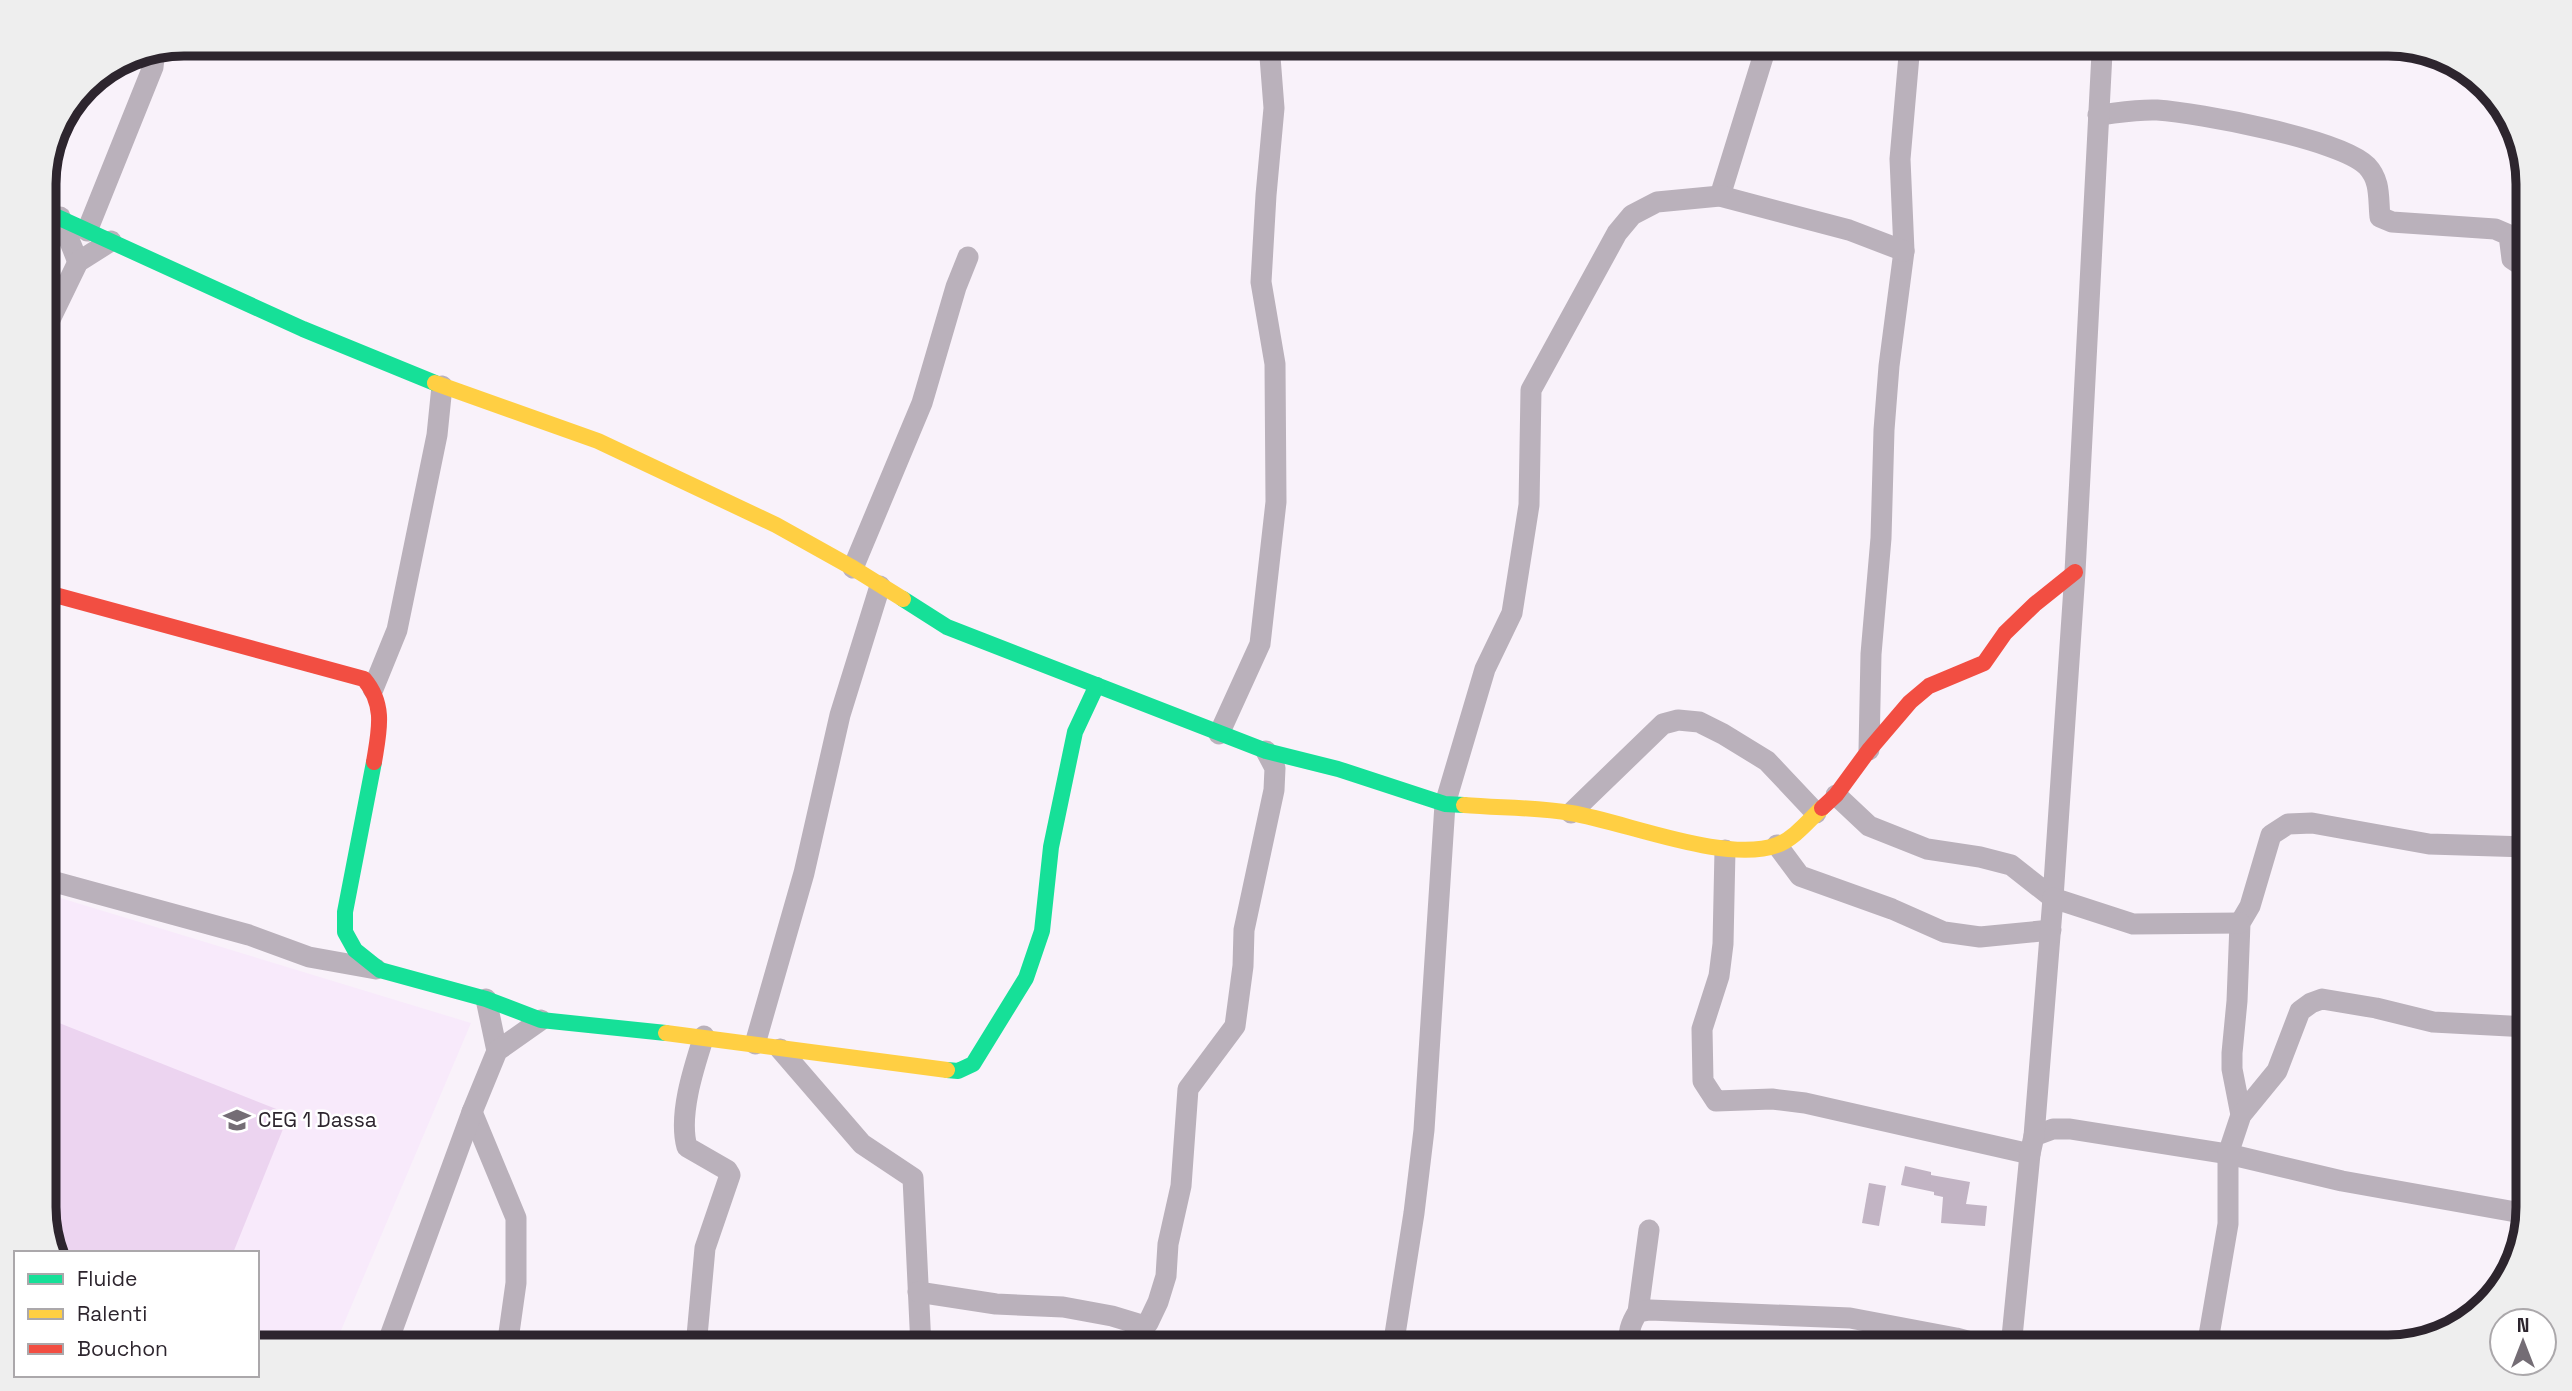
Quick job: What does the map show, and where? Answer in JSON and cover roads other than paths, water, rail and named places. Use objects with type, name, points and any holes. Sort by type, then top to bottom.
[{"type":"street","points":[[1219,734],[1260,644],[1276,502],[1275,364],[1261,282],[1274,108],[1270,56]]},
{"type":"street","points":[[1720,196],[1763,56]]},
{"type":"street","points":[[1869,750],[1871,654],[1881,538],[1884,430],[1903,251],[1900,159],[1909,56]]},
{"type":"street","points":[[2012,1335],[2051,930],[2076,572],[2102,56]]},
{"type":"street","points":[[87,231],[154,60]]},
{"type":"street","points":[[2098,115],[2154,110],[2224,119],[2336,148],[2367,166],[2379,185],[2380,217],[2392,222],[2495,229],[2509,235],[2512,259],[2516,262]]},
{"type":"street","points":[[1395,1335],[1424,1130],[1445,804],[1485,669],[1513,613],[1530,505],[1531,390],[1617,233],[1632,215],[1657,202],[1720,196],[1849,230],[1903,251]]},
{"type":"street","points":[[56,216],[303,329],[442,386],[598,441],[776,525],[853,568],[947,627],[1266,751],[1338,769],[1445,804],[1572,813],[1725,849],[1759,849],[1777,845],[1836,795],[1869,750],[1910,702],[1929,686],[1984,663],[2005,633],[2035,604],[2076,572]]},
{"type":"street","points":[[56,221],[78,262]]},
{"type":"street","points":[[56,307],[78,262],[111,241]]},
{"type":"street","points":[[853,568],[922,403],[956,287],[968,257]]},
{"type":"street","points":[[373,689],[397,630],[437,435],[442,386]]},
{"type":"street","points":[[755,1044],[804,873],[840,715],[880,586]]},
{"type":"street","points":[[56,595],[364,680],[373,689],[379,704],[381,723],[345,912],[345,932],[355,950],[380,970]]},
{"type":"street","points":[[56,882],[249,935],[309,957],[380,970],[486,999],[541,1020],[704,1036],[780,1049],[958,1070],[973,1064],[981,1054],[1027,978],[1042,932],[1051,847],[1075,732],[1097,685]]},
{"type":"street","points":[[1572,813],[1663,724],[1678,720],[1699,722],[1766,761],[1816,813]]},
{"type":"street","points":[[1138,1335],[1158,1302],[1166,1276],[1168,1244],[1181,1186],[1188,1089],[1235,1026],[1244,930],[1274,790],[1275,768],[1266,751]]},
{"type":"street","points":[[1836,795],[1869,826],[1927,849],[2011,865],[2053,898],[2133,924],[2240,923]]},
{"type":"street","points":[[2241,1115],[2232,1069],[2240,923],[2250,906],[2271,835],[2288,824],[2312,823],[2429,844],[2516,847]]},
{"type":"street","points":[[1777,845],[1800,876],[1892,909],[1944,932],[1980,937],[2051,930]]},
{"type":"street","points":[[1725,849],[1719,976],[1702,1029],[1703,1081],[1716,1101],[1772,1099],[1805,1103],[2032,1145],[2053,1129],[2070,1129],[2228,1154],[2342,1181],[2516,1212]]},
{"type":"street","points":[[486,999],[497,1052]]},
{"type":"street","points":[[2209,1335],[2228,1224],[2228,1154],[2241,1115],[2277,1070],[2300,1011],[2322,999],[2376,1008],[2433,1022],[2516,1026]]},
{"type":"street","points":[[390,1335],[472,1112],[497,1052],[541,1020]]},
{"type":"street","points":[[697,1335],[705,1248],[730,1175],[727,1170],[687,1147],[684,1137],[689,1080],[704,1036]]},
{"type":"street","points":[[780,1049],[862,1144],[913,1178],[920,1335]]},
{"type":"street","points":[[472,1112],[516,1219],[516,1283],[509,1335]]},
{"type":"street","points":[[1630,1335],[1632,1321],[1638,1312],[1650,1230]]},
{"type":"street","points":[[918,1292],[996,1304],[1063,1307],[1112,1316],[1145,1326]]},
{"type":"street","points":[[1638,1312],[1650,1310],[1850,1318],[1940,1335]]},
{"type":"place","name":"CEG 1 Dassa","points":[[237,1120]]}]
